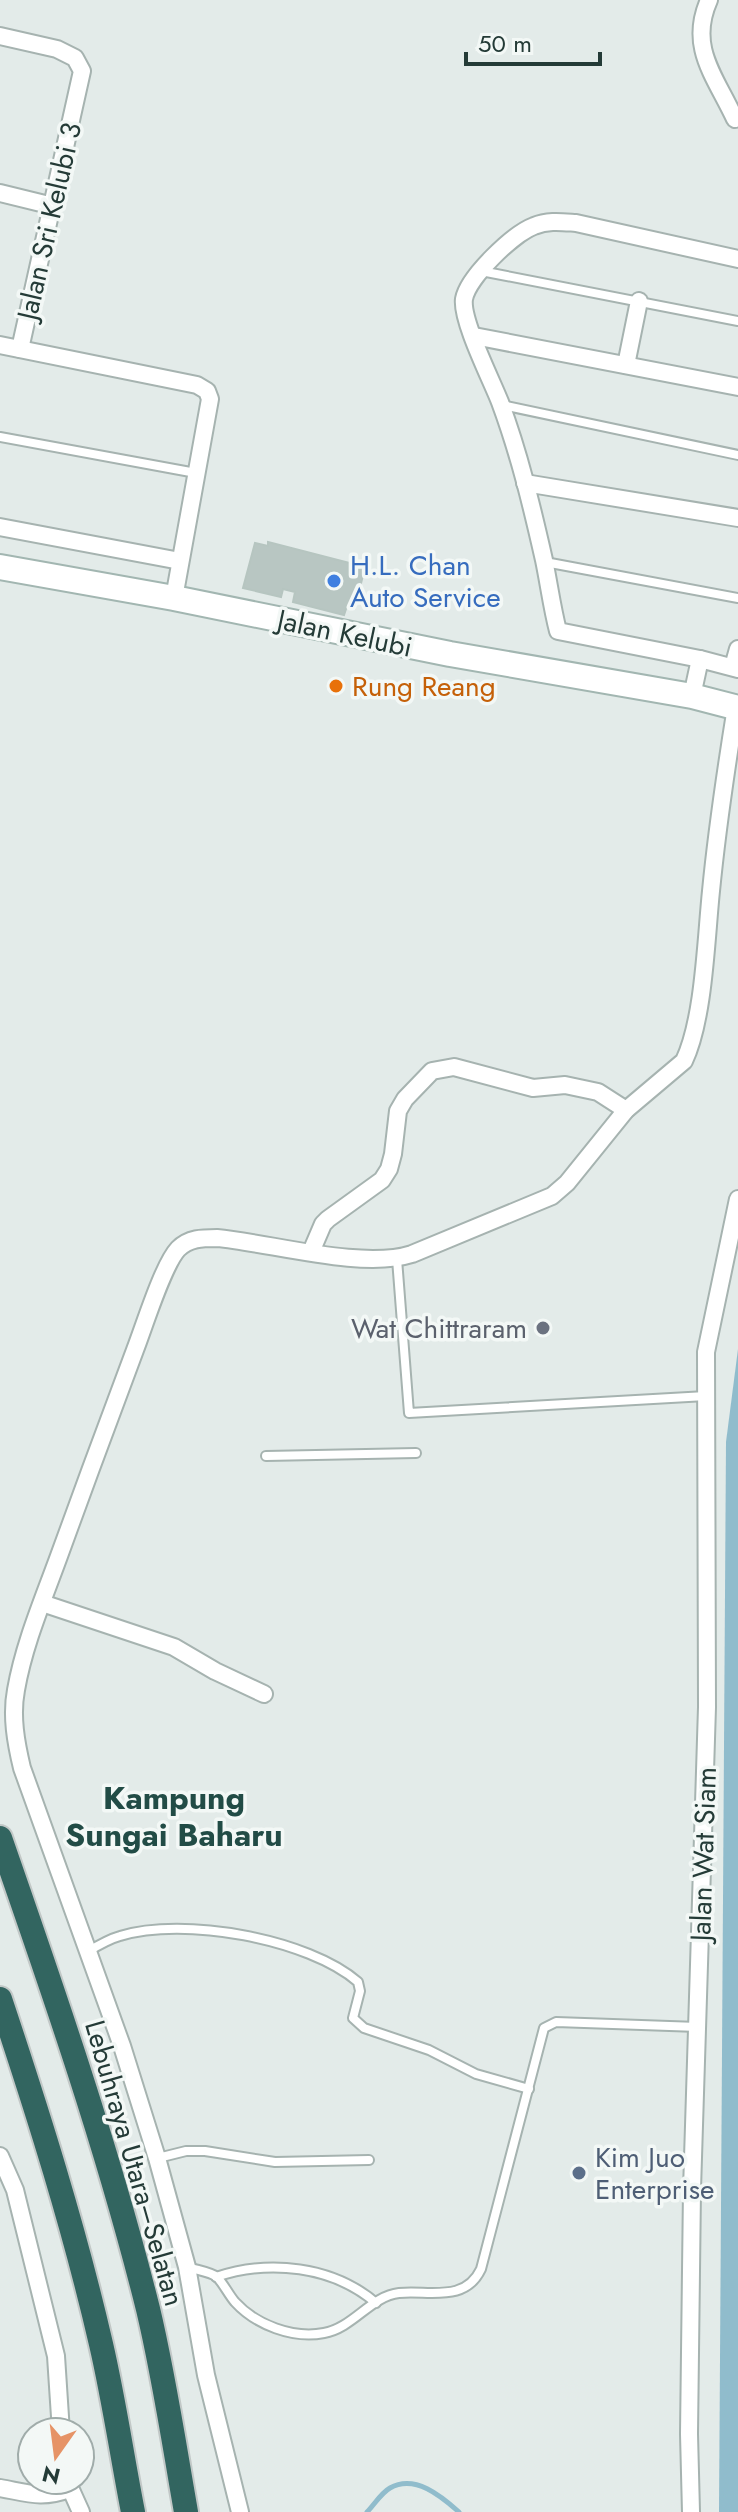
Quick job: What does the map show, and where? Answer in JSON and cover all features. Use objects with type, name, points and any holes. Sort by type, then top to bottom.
[{"type":"highway","name":"Lebuhraya Utara–Selatan","points":[[0,1838],[114,2184],[151,2322],[186,2512]]},
{"type":"highway","points":[[0,1999],[57,2174],[79,2254],[102,2348],[133,2512]]},
{"type":"main road","name":"Jalan Kelubi","points":[[0,567],[174,598],[450,654],[692,696],[737,708]]},
{"type":"street","points":[[709,0],[700,29],[701,49],[737,119]]},
{"type":"street","name":"Jalan Sri Kelubi 3","points":[[0,36],[57,49],[75,58],[82,71],[20,349],[197,385],[207,391],[210,399],[174,598]]},
{"type":"street","points":[[0,193],[53,206]]},
{"type":"street","points":[[738,259],[557,221],[532,226],[520,233],[481,271],[464,300],[465,312],[501,405],[525,483],[558,631],[735,668],[738,649]]},
{"type":"street","points":[[626,365],[639,301]]},
{"type":"street","points":[[474,336],[738,387]]},
{"type":"street","points":[[0,345],[20,349]]},
{"type":"street","points":[[525,483],[738,518]]},
{"type":"street","points":[[0,527],[180,561]]},
{"type":"street","points":[[692,696],[700,659]]},
{"type":"street","points":[[240,2512],[206,2375],[187,2267],[157,2158],[122,2046],[22,1768],[16,1741],[15,1691],[24,1653],[175,1251],[186,1242],[209,1238],[367,1259],[397,1259],[552,1196],[567,1183],[626,1110],[684,1061],[696,1017],[716,836],[737,708]]},
{"type":"street","points":[[311,1252],[323,1224],[382,1180],[393,1154],[398,1111],[405,1099],[432,1071],[454,1067],[533,1088],[565,1085],[598,1092],[626,1110]]},
{"type":"street","name":"Jalan Wat Siam","points":[[691,2512],[690,2327],[707,1707],[706,1352],[738,1199]]},
{"type":"street","points":[[42,1603],[174,1647],[264,1694]]},
{"type":"street","points":[[0,2156],[15,2190],[56,2356],[60,2416]]},
{"type":"lane","points":[[481,271],[738,321]]},
{"type":"lane","points":[[501,405],[738,455]]},
{"type":"lane","points":[[0,437],[196,473]]},
{"type":"lane","points":[[544,561],[738,598]]},
{"type":"lane","points":[[397,1259],[409,1413],[706,1396]]},
{"type":"lane","points":[[266,1456],[416,1453]]},
{"type":"lane","points":[[87,1952],[119,1936],[185,1928],[248,1937],[303,1952],[343,1971],[358,1982],[360,1991],[353,2018],[364,2028],[429,2050],[487,2078],[529,2089]]},
{"type":"lane","points":[[187,2267],[216,2277],[238,2305],[254,2319],[294,2333],[320,2334],[337,2330],[390,2294],[458,2290],[476,2279],[481,2269],[544,2028],[556,2022],[698,2027]]},
{"type":"lane","points":[[157,2158],[186,2151],[205,2151],[275,2162],[369,2160]]},
{"type":"lane","points":[[216,2277],[235,2270],[293,2268],[349,2284],[376,2303]]},
{"type":"water","points":[[738,1349],[738,2512],[719,2512],[726,1442]]},
{"type":"building","points":[[268,542],[365,567],[355,608],[347,606],[344,615],[293,602],[295,592],[283,589],[281,597],[243,588],[255,543],[268,546]]},
{"type":"waterway","points":[[367,2512],[387,2490],[399,2484],[427,2489],[459,2512]]},
{"type":"place","name":"H.L. Chan Auto Service","points":[[334,581]]},
{"type":"place","name":"Rung Reang","points":[[336,686]]},
{"type":"place","name":"Wat Chittraram","points":[[543,1328]]},
{"type":"place","name":"Kim Juo Enterprise","points":[[579,2173]]},
{"type":"district","name":"Kampung Sungai Baharu","points":[[174,1816]]}]
